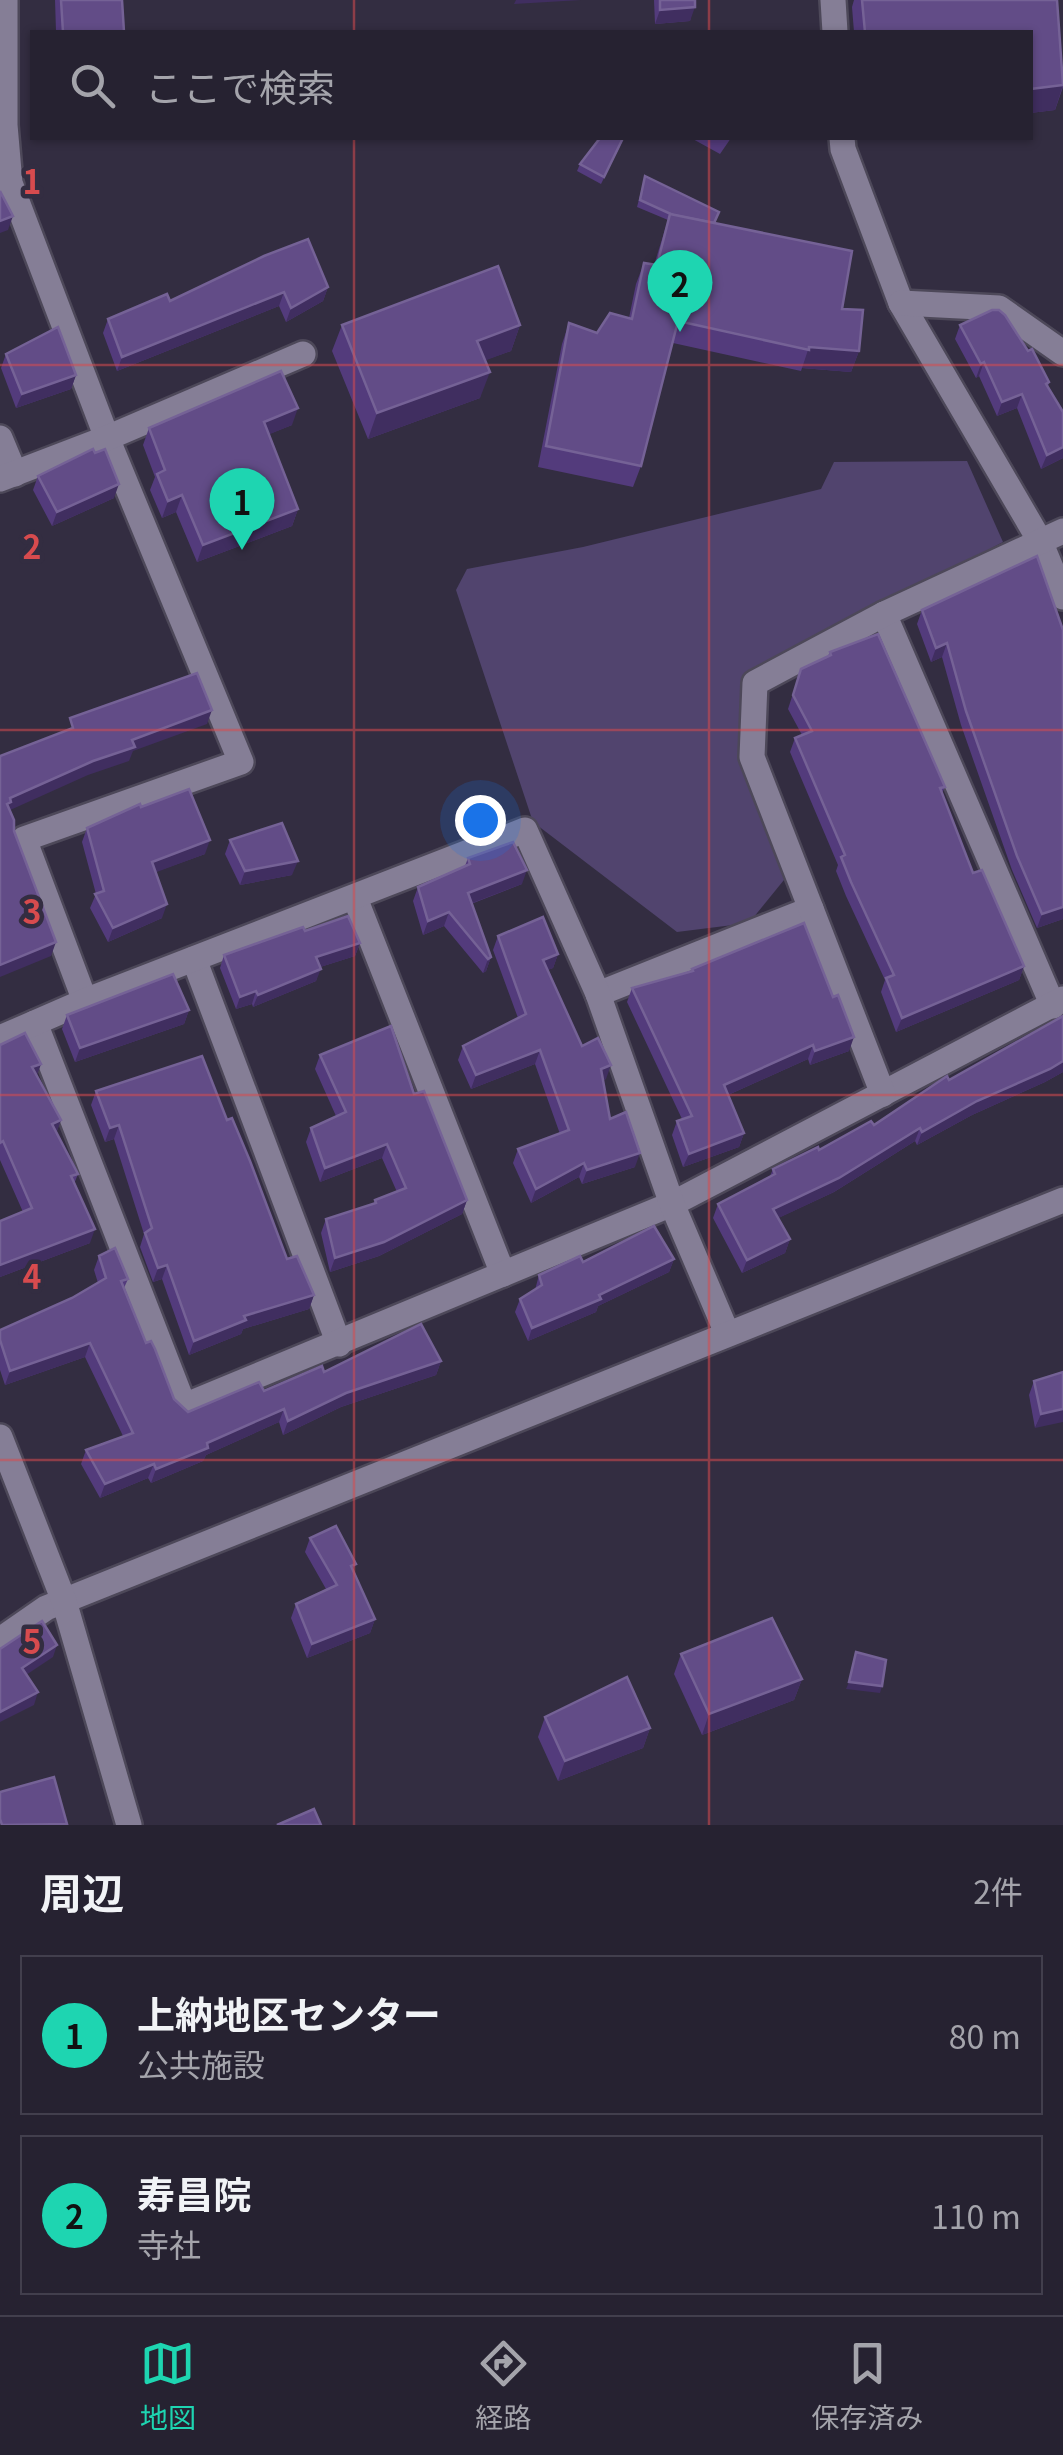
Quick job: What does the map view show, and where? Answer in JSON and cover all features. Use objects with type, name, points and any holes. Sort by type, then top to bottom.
[{"type":"street","points":[[5,0],[10,183],[108,438],[241,762],[24,840],[85,1001]]},
{"type":"street","points":[[834,0],[836,30]]},
{"type":"street","points":[[842,140],[901,302],[1052,536],[1063,596]]},
{"type":"street","points":[[901,302],[999,308],[1063,353]]},
{"type":"street","points":[[0,438],[7,476],[108,438],[303,354]]},
{"type":"street","points":[[884,1094],[752,757],[756,683],[884,614],[1052,536]]},
{"type":"street","points":[[35,1023],[184,1406],[672,1204],[1058,1003],[884,614]]},
{"type":"street","points":[[0,1038],[85,1001],[525,830],[598,994],[672,1204],[726,1333]]},
{"type":"street","points":[[355,898],[503,1274]]},
{"type":"street","points":[[598,994],[811,909]]},
{"type":"street","points":[[194,959],[339,1344]]},
{"type":"street","points":[[0,1640],[46,1608],[1063,1200]]},
{"type":"street","points":[[0,1437],[64,1601],[129,1825]]},
{"type":"shaded area","points":[[967,461],[1003,542],[758,671],[742,757],[788,875],[749,923],[677,932],[533,822],[456,590],[467,569],[583,547],[821,489],[834,462]]},
{"type":"building","points":[[61,0],[122,0],[124,30],[63,30]]},
{"type":"building","points":[[660,0],[695,0],[695,7],[660,10]]},
{"type":"building","points":[[862,0],[1057,0],[1063,85],[1033,89],[1033,30],[865,30]]},
{"type":"building","points":[[598,140],[622,140],[604,177],[580,164]]},
{"type":"building","points":[[645,176],[719,212],[714,223],[673,215],[640,200]]},
{"type":"building","points":[[0,191],[13,216],[0,221]]},
{"type":"building","points":[[670,214],[852,251],[842,309],[863,310],[859,351],[809,350],[678,321],[641,466],[546,446],[569,323],[597,333],[610,313],[632,319],[644,263],[657,265]]},
{"type":"building","points":[[308,239],[328,287],[291,308],[284,292],[122,357],[108,319],[167,294],[170,301]]},
{"type":"building","points":[[498,266],[520,325],[477,341],[490,372],[377,413],[342,325]]},
{"type":"building","points":[[992,310],[1005,315],[1028,351],[1032,349],[1063,412],[1063,447],[1047,455],[1022,394],[1002,402],[984,362],[981,364],[960,325]]},
{"type":"building","points":[[58,327],[76,375],[22,394],[6,354]]},
{"type":"building","points":[[281,371],[298,408],[264,422],[298,509],[203,545],[182,495],[168,501],[157,474],[165,470],[149,428]]},
{"type":"building","points":[[93,449],[95,453],[105,449],[119,484],[57,512],[38,476]]},
{"type":"building","points":[[1037,556],[1063,630],[1063,907],[1042,914],[1017,856],[966,711],[947,643],[936,648],[922,610]]},
{"type":"building","points":[[878,634],[945,787],[940,788],[973,873],[982,870],[1024,966],[902,1018],[886,978],[894,975],[851,882],[841,857],[845,855],[795,738],[812,731],[793,695],[801,669],[831,655],[830,652]]},
{"type":"building","points":[[197,673],[212,710],[132,740],[135,747],[10,798],[7,804],[14,831],[56,942],[0,965],[0,756],[73,728],[70,718]]},
{"type":"building","points":[[189,789],[210,840],[152,862],[167,904],[113,928],[95,894],[104,891],[87,828],[140,804],[141,807]]},
{"type":"building","points":[[282,823],[298,861],[245,871],[230,840]]},
{"type":"building","points":[[513,842],[527,870],[468,893],[491,957],[488,959],[449,912],[428,921],[418,887],[470,864],[468,858]]},
{"type":"building","points":[[348,916],[360,943],[316,957],[321,969],[258,995],[256,991],[240,997],[224,955],[303,927],[305,931]]},
{"type":"building","points":[[543,917],[558,954],[543,960],[582,1046],[598,1038],[611,1065],[601,1069],[610,1119],[626,1112],[640,1153],[587,1170],[584,1163],[536,1189],[518,1149],[569,1130],[540,1050],[476,1075],[463,1046],[526,1014],[498,936]]},
{"type":"building","points":[[804,923],[833,997],[838,995],[854,1037],[815,1051],[813,1045],[724,1085],[744,1133],[689,1154],[677,1121],[692,1116],[632,988],[693,971]]},
{"type":"building","points":[[173,974],[189,1010],[80,1048],[67,1015]]},
{"type":"building","points":[[1063,1016],[1063,1061],[922,1132],[920,1128],[839,1178],[773,1209],[790,1239],[747,1260],[718,1204],[775,1174],[773,1169],[818,1147],[819,1150],[871,1121],[874,1125],[947,1076],[949,1080]]},
{"type":"building","points":[[391,1026],[414,1094],[424,1091],[467,1200],[384,1242],[335,1258],[326,1219],[376,1203],[375,1200],[406,1188],[387,1144],[325,1168],[311,1128],[346,1112],[320,1055]]},
{"type":"building","points":[[25,1033],[41,1064],[32,1067],[61,1120],[52,1124],[78,1174],[71,1176],[95,1229],[0,1265],[0,1221],[32,1208],[3,1141],[0,1143],[0,1045]]},
{"type":"building","points":[[202,1056],[227,1120],[232,1118],[287,1259],[297,1256],[314,1295],[244,1316],[246,1320],[194,1341],[167,1265],[158,1268],[145,1233],[152,1228],[119,1125],[110,1128],[96,1091]]},
{"type":"building","points":[[654,1226],[674,1259],[599,1295],[601,1299],[532,1328],[520,1299],[542,1285],[539,1275],[580,1256],[583,1262]]},
{"type":"building","points":[[115,1248],[128,1279],[121,1281],[146,1343],[151,1341],[174,1399],[188,1412],[259,1382],[264,1391],[322,1366],[324,1372],[421,1324],[441,1361],[346,1393],[288,1421],[284,1409],[207,1443],[208,1448],[105,1484],[86,1450],[133,1433],[90,1343],[10,1371],[0,1330],[106,1278],[99,1256]]},
{"type":"building","points":[[1063,1372],[1063,1409],[1041,1414],[1034,1381]]},
{"type":"building","points":[[336,1526],[356,1564],[351,1566],[375,1619],[312,1644],[296,1604],[337,1585],[310,1538]]},
{"type":"building","points":[[772,1618],[802,1679],[709,1714],[681,1654]]},
{"type":"building","points":[[42,1621],[57,1645],[22,1668],[38,1692],[0,1712],[0,1649]]},
{"type":"building","points":[[856,1652],[886,1660],[882,1686],[849,1682]]},
{"type":"building","points":[[627,1677],[650,1728],[565,1761],[545,1717]]},
{"type":"building","points":[[54,1777],[67,1824],[2,1825],[0,1792]]},
{"type":"building","points":[[314,1809],[321,1825],[277,1825]]},
{"type":"place","name":"寿昌院","points":[[680,332]]},
{"type":"place","name":"上納地区センター","points":[[242,550]]}]
